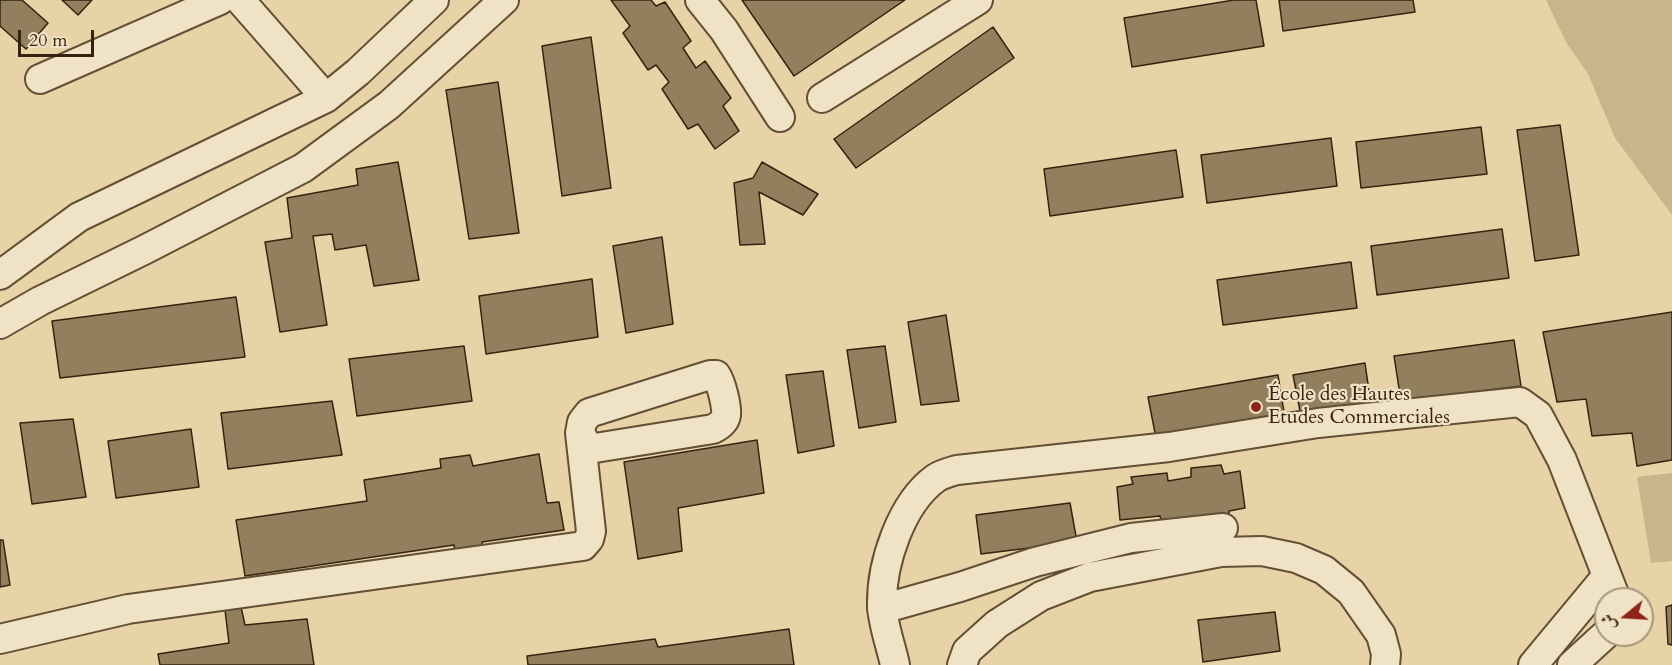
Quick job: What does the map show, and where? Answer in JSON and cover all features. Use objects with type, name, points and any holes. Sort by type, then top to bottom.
[{"type":"street","points":[[40,79],[220,0]]},
{"type":"street","points":[[240,0],[326,98]]},
{"type":"street","points":[[0,275],[79,217],[326,98],[358,72],[434,0]]},
{"type":"street","points":[[0,324],[40,301],[303,168],[389,105],[504,0]]},
{"type":"street","points":[[700,0],[724,30],[780,117]]},
{"type":"street","points":[[822,98],[978,0]]},
{"type":"street","points":[[0,639],[128,609],[583,546],[590,539],[591,531],[580,433],[582,422],[589,413],[710,375],[716,375],[720,382],[726,415],[720,426],[713,429],[595,448],[587,444],[580,433]]},
{"type":"street","points":[[895,665],[882,609],[883,575],[901,523],[920,492],[938,476],[957,470],[1169,447],[1318,423],[1520,402],[1538,415],[1562,460],[1611,587]]},
{"type":"street","points":[[882,609],[960,587],[1035,562],[1131,538],[1223,528]]},
{"type":"street","points":[[962,665],[967,651],[997,624],[1041,597],[1090,577],[1221,552],[1262,551],[1296,558],[1324,570],[1351,592],[1381,634],[1386,654],[1385,665]]},
{"type":"street","points":[[1533,665],[1594,605]]},
{"type":"street","points":[[1572,665],[1594,645]]},
{"type":"shaded area","points":[[1546,0],[1672,0],[1672,215],[1615,138],[1588,74],[1566,42]]},
{"type":"shaded area","points":[[1672,473],[1672,561],[1651,563],[1637,477]]},
{"type":"building","points":[[0,0],[22,0],[48,23],[26,49],[0,26]]},
{"type":"building","points":[[62,0],[92,0],[78,15]]},
{"type":"building","points":[[611,0],[651,0],[656,6],[665,2],[691,41],[683,48],[696,68],[705,61],[731,98],[723,106],[739,131],[715,149],[698,124],[688,129],[662,89],[669,82],[656,65],[648,70],[623,33],[630,26]]},
{"type":"building","points":[[742,0],[905,0],[794,76]]},
{"type":"building","points":[[1234,0],[1256,0],[1264,46],[1132,67],[1124,18]]},
{"type":"building","points":[[1279,0],[1413,0],[1415,12],[1283,31]]},
{"type":"building","points":[[993,27],[1014,58],[856,168],[834,139]]},
{"type":"building","points":[[591,37],[611,188],[562,196],[542,46]]},
{"type":"building","points":[[498,82],[519,233],[469,239],[446,90]]},
{"type":"building","points":[[1560,125],[1579,255],[1535,261],[1517,130]]},
{"type":"building","points":[[1481,127],[1487,174],[1361,188],[1356,142]]},
{"type":"building","points":[[1331,138],[1337,186],[1207,203],[1201,155]]},
{"type":"building","points":[[1176,150],[1183,197],[1050,216],[1044,169]]},
{"type":"building","points":[[398,162],[419,280],[374,286],[366,245],[335,250],[332,234],[313,236],[327,325],[280,332],[265,242],[292,238],[287,198],[358,185],[356,169]]},
{"type":"building","points":[[762,162],[818,194],[803,215],[759,192],[765,244],[740,245],[734,183],[753,178]]},
{"type":"building","points":[[1502,229],[1509,278],[1377,295],[1371,246]]},
{"type":"building","points":[[662,237],[673,324],[626,333],[613,246]]},
{"type":"building","points":[[1351,262],[1357,308],[1223,325],[1217,280]]},
{"type":"building","points":[[592,279],[598,337],[486,354],[479,296]]},
{"type":"building","points":[[236,297],[245,357],[60,378],[52,321]]},
{"type":"building","points":[[1672,312],[1672,460],[1637,466],[1632,433],[1592,436],[1586,399],[1557,402],[1543,332]]},
{"type":"building","points":[[946,315],[959,401],[921,405],[908,322]]},
{"type":"building","points":[[1514,340],[1521,386],[1401,401],[1394,356]]},
{"type":"building","points":[[464,346],[472,401],[357,416],[349,359]]},
{"type":"building","points":[[885,346],[896,422],[859,428],[847,350]]},
{"type":"building","points":[[1365,363],[1371,405],[1301,416],[1293,375]]},
{"type":"building","points":[[823,371],[834,446],[798,453],[786,375]]},
{"type":"building","points":[[1278,375],[1285,418],[1156,438],[1148,397]]},
{"type":"building","points":[[332,401],[342,455],[228,469],[221,413]]},
{"type":"building","points":[[73,419],[86,497],[32,504],[20,423]]},
{"type":"building","points":[[191,429],[199,487],[116,498],[108,441]]},
{"type":"building","points":[[757,440],[764,493],[678,508],[682,551],[638,559],[624,462]]},
{"type":"building","points":[[539,454],[547,503],[559,502],[564,530],[482,542],[484,556],[456,560],[454,545],[245,576],[236,520],[367,501],[364,480],[441,468],[440,459],[470,455],[473,466]]},
{"type":"building","points":[[1221,465],[1224,474],[1240,471],[1245,508],[1229,511],[1229,521],[1162,524],[1160,516],[1120,520],[1117,487],[1133,484],[1131,477],[1167,473],[1168,481],[1191,477],[1191,468]]},
{"type":"building","points":[[1070,503],[1077,542],[981,554],[976,515]]},
{"type":"building","points":[[0,540],[3,540],[10,585],[0,587]]},
{"type":"building","points":[[1672,605],[1672,645],[1668,644],[1666,607]]},
{"type":"building","points":[[241,607],[245,625],[307,619],[314,665],[160,665],[158,654],[229,643],[225,610]]},
{"type":"building","points":[[1275,612],[1280,651],[1203,662],[1198,620]]},
{"type":"building","points":[[789,629],[794,665],[528,665],[527,656],[655,639],[658,647]]},
{"type":"place","name":"École des Hautes Etudes Commerciales","points":[[1256,407]]}]
